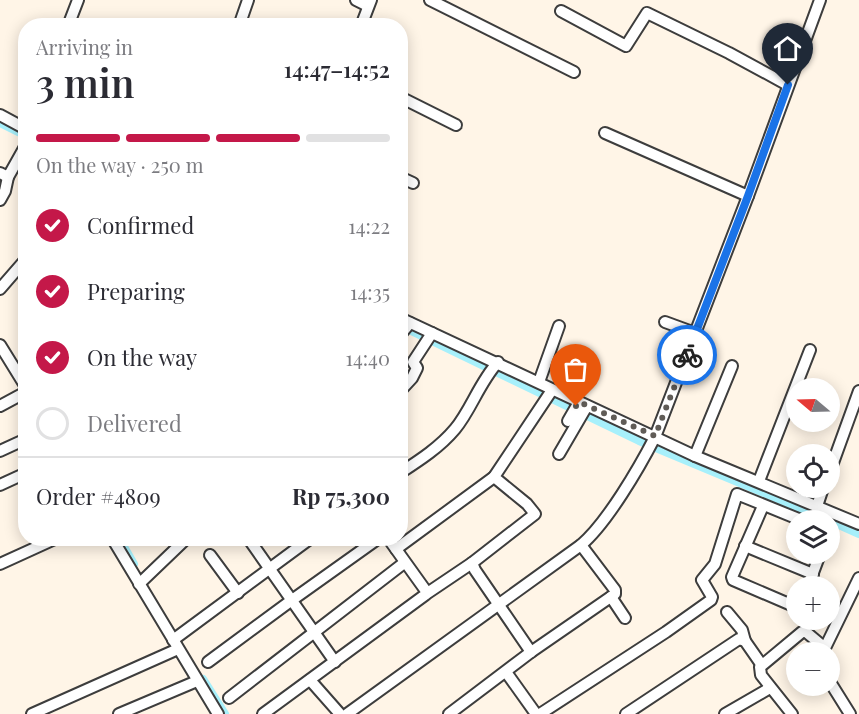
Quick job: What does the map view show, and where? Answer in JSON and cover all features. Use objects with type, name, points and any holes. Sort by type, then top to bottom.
[{"type":"street","points":[[71,18],[78,0]]},
{"type":"street","points":[[242,18],[248,0]]},
{"type":"street","points":[[356,0],[370,3],[364,18]]},
{"type":"street","points":[[430,0],[574,72]]},
{"type":"street","points":[[347,714],[581,545],[602,522],[654,439],[748,196],[820,0]]},
{"type":"street","points":[[561,11],[626,46],[647,13],[788,85]]},
{"type":"street","points":[[408,101],[456,126]]},
{"type":"street","points":[[0,116],[18,125]]},
{"type":"street","points":[[604,133],[748,196]]},
{"type":"street","points":[[0,200],[5,191],[4,175],[18,156]]},
{"type":"street","points":[[408,181],[413,183]]},
{"type":"street","points":[[0,290],[18,269]]},
{"type":"street","points":[[408,321],[493,368],[539,382],[548,394],[579,410],[759,481],[859,524]]},
{"type":"street","points":[[665,322],[695,333]]},
{"type":"street","points":[[539,382],[559,326]]},
{"type":"street","points":[[408,382],[417,368],[413,362],[432,333]]},
{"type":"street","points":[[0,346],[18,374]]},
{"type":"street","points":[[759,481],[810,350]]},
{"type":"street","points":[[696,456],[732,366]]},
{"type":"street","points":[[408,467],[431,452],[456,428],[493,368]]},
{"type":"street","points":[[840,444],[859,391]]},
{"type":"street","points":[[408,540],[494,477],[548,394]]},
{"type":"street","points":[[0,406],[18,396]]},
{"type":"street","points":[[559,454],[579,410]]},
{"type":"street","points":[[0,451],[18,443]]},
{"type":"street","points":[[0,485],[18,477]]},
{"type":"street","points":[[263,714],[535,514],[527,504],[494,477]]},
{"type":"street","points":[[775,509],[781,492]]},
{"type":"street","points":[[506,672],[538,714],[666,632],[711,600],[712,597],[702,580],[715,564],[735,495],[739,494],[763,506],[786,514]]},
{"type":"street","points":[[817,506],[820,498]]},
{"type":"street","points":[[763,506],[732,577],[733,580],[786,603]]},
{"type":"street","points":[[449,714],[531,652],[615,594],[615,590],[581,545]]},
{"type":"street","points":[[0,564],[39,546]]},
{"type":"street","points":[[117,546],[218,714]]},
{"type":"street","points":[[139,584],[179,546]]},
{"type":"street","points":[[254,546],[335,662]]},
{"type":"street","points":[[32,714],[176,644],[300,546]]},
{"type":"street","points":[[208,662],[368,546]]},
{"type":"street","points":[[394,546],[426,594]]},
{"type":"street","points":[[396,549],[400,546]]},
{"type":"street","points":[[746,546],[813,574],[816,564]]},
{"type":"street","points":[[210,555],[238,593]]},
{"type":"street","points":[[472,562],[475,570],[531,652]]},
{"type":"street","points":[[229,698],[404,563]]},
{"type":"street","points":[[828,642],[859,578]]},
{"type":"street","points":[[611,597],[625,618]]},
{"type":"street","points":[[727,612],[742,630],[745,641],[770,688],[792,714]]},
{"type":"street","points":[[791,642],[802,632],[806,632],[816,642]]},
{"type":"street","points":[[626,714],[739,639],[745,641]]},
{"type":"street","points":[[761,670],[786,647]]},
{"type":"street","points":[[310,680],[340,714]]},
{"type":"street","points":[[119,714],[197,681]]},
{"type":"street","points":[[725,714],[770,688]]},
{"type":"street","points":[[839,696],[850,714]]},
{"type":"waterway","points":[[0,123],[18,132]]},
{"type":"waterway","points":[[409,330],[639,441],[804,510]]},
{"type":"waterway","points":[[840,525],[859,534]]},
{"type":"waterway","points":[[124,546],[134,564]]},
{"type":"waterway","points":[[203,679],[225,714]]},
{"type":"way so far","points":[[576,406],[579,402],[655,436],[687,355]]},
{"type":"route","points":[[687,355],[788,85]]}]
